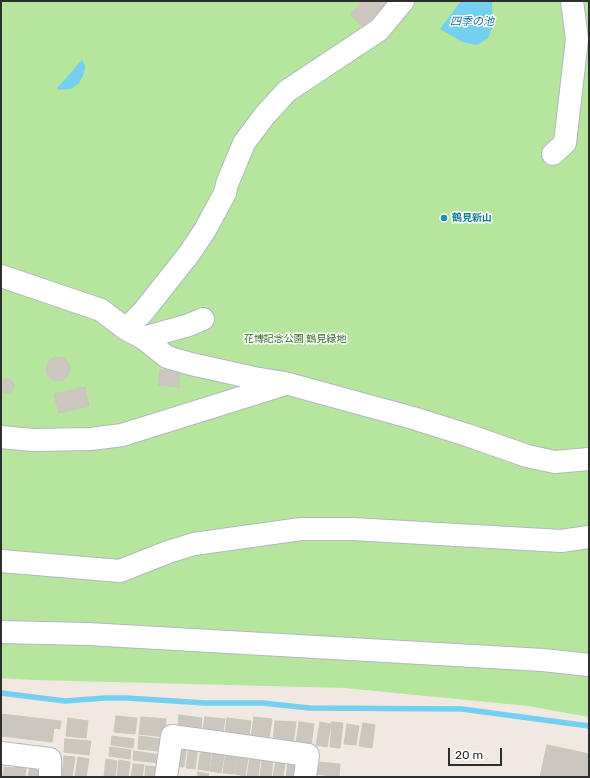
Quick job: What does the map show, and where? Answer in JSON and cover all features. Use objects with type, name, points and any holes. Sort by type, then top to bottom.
[{"type":"street","points":[[135,334],[143,312],[189,254],[205,230],[225,193],[227,184],[244,143],[264,115],[287,91],[379,30],[403,1]]},
{"type":"street","points":[[553,154],[565,143],[577,39],[572,1]]},
{"type":"street","points":[[1,276],[101,310],[167,357],[285,384],[413,418],[527,456],[555,462],[589,459]]},
{"type":"street","points":[[135,334],[189,325],[203,319]]},
{"type":"street","points":[[1,437],[33,440],[91,439],[122,435],[285,384]]},
{"type":"street","points":[[1,561],[120,571],[168,552],[194,544],[308,529],[353,529],[561,541],[589,537]]},
{"type":"street","points":[[1,632],[95,634],[589,665]]},
{"type":"street","points":[[166,777],[172,736],[308,755],[305,777]]},
{"type":"street","points":[[1,753],[50,759],[50,777]]},
{"type":"green space","name":"花博記念公園 鶴見緑地","points":[[1,1],[589,1],[589,717],[528,706],[345,688],[1,678]]},
{"type":"water","name":"四季の池","points":[[461,1],[492,1],[493,26],[488,38],[477,45],[462,42],[440,29]]},
{"type":"water","points":[[82,60],[85,65],[85,69],[79,83],[71,89],[59,90],[57,88]]},
{"type":"building","points":[[363,1],[389,1],[363,27],[350,14]]},
{"type":"building","points":[[58,357],[63,358],[69,364],[69,374],[63,380],[58,381],[53,380],[47,374],[46,369],[47,364],[53,358]]},
{"type":"building","points":[[160,370],[180,372],[179,387],[158,385]]},
{"type":"building","points":[[4,379],[10,379],[14,383],[14,389],[10,393],[4,393],[0,389],[0,383]]},
{"type":"building","points":[[85,387],[89,406],[59,413],[54,394]]},
{"type":"building","points":[[1,714],[61,721],[60,729],[54,728],[52,742],[1,736]]},
{"type":"building","points":[[179,715],[202,718],[201,728],[178,726]]},
{"type":"building","points":[[116,716],[137,718],[135,734],[114,732]]},
{"type":"building","points":[[141,717],[166,719],[165,737],[139,734]]},
{"type":"building","points":[[205,717],[225,719],[223,731],[203,729]]},
{"type":"building","points":[[254,717],[272,719],[269,739],[251,737]]},
{"type":"building","points":[[68,718],[88,721],[86,738],[66,736]]},
{"type":"building","points":[[227,718],[251,721],[249,736],[225,733]]},
{"type":"building","points":[[275,721],[296,722],[293,744],[273,741]]},
{"type":"building","points":[[299,722],[314,724],[311,746],[296,744]]},
{"type":"building","points":[[320,722],[331,724],[327,747],[316,745]]},
{"type":"building","points":[[332,722],[343,723],[340,748],[330,747]]},
{"type":"building","points":[[363,723],[375,725],[372,748],[359,746]]},
{"type":"building","points":[[347,724],[359,726],[356,745],[344,744]]},
{"type":"building","points":[[112,736],[134,739],[133,748],[111,745]]},
{"type":"building","points":[[139,736],[161,739],[159,751],[138,749]]},
{"type":"building","points":[[65,739],[91,741],[89,755],[64,752]]},
{"type":"building","points":[[179,743],[187,744],[184,767],[175,766]]},
{"type":"building","points":[[189,745],[198,746],[195,769],[186,768]]},
{"type":"building","points":[[547,745],[589,754],[589,777],[540,777]]},
{"type":"building","points":[[110,747],[131,750],[130,759],[109,756]]},
{"type":"building","points":[[201,747],[212,748],[209,771],[198,769]]},
{"type":"building","points":[[214,748],[225,750],[221,773],[210,771]]},
{"type":"building","points":[[226,749],[237,751],[234,774],[223,773]]},
{"type":"building","points":[[238,750],[249,752],[245,776],[235,774]]},
{"type":"building","points":[[134,751],[160,755],[159,763],[133,760]]},
{"type":"building","points":[[251,752],[261,753],[258,777],[247,776]]},
{"type":"building","points":[[263,752],[274,753],[271,777],[260,777]]},
{"type":"building","points":[[277,754],[286,755],[283,777],[273,777]]},
{"type":"building","points":[[64,756],[75,757],[72,777],[62,777]]},
{"type":"building","points":[[78,757],[89,759],[86,777],[75,777]]},
{"type":"building","points":[[289,757],[295,758],[298,777],[286,777]]},
{"type":"building","points":[[106,759],[117,761],[115,777],[104,777]]},
{"type":"building","points":[[119,760],[130,762],[128,777],[117,777]]},
{"type":"building","points":[[318,762],[340,764],[339,777],[316,774]]},
{"type":"building","points":[[133,764],[144,765],[142,777],[131,777]]},
{"type":"building","points":[[30,766],[39,767],[38,777],[28,777]]},
{"type":"building","points":[[146,766],[160,767],[159,777],[145,777]]},
{"type":"building","points":[[4,767],[14,768],[13,777],[3,777]]},
{"type":"building","points":[[15,767],[26,768],[25,777],[14,777]]},
{"type":"building","points":[[198,772],[209,774],[208,777],[197,777]]},
{"type":"waterway","points":[[1,693],[65,701],[127,698],[205,703],[262,703],[310,708],[462,709],[589,726]]},
{"type":"place","name":"鶴見新山","points":[[444,218]]}]
